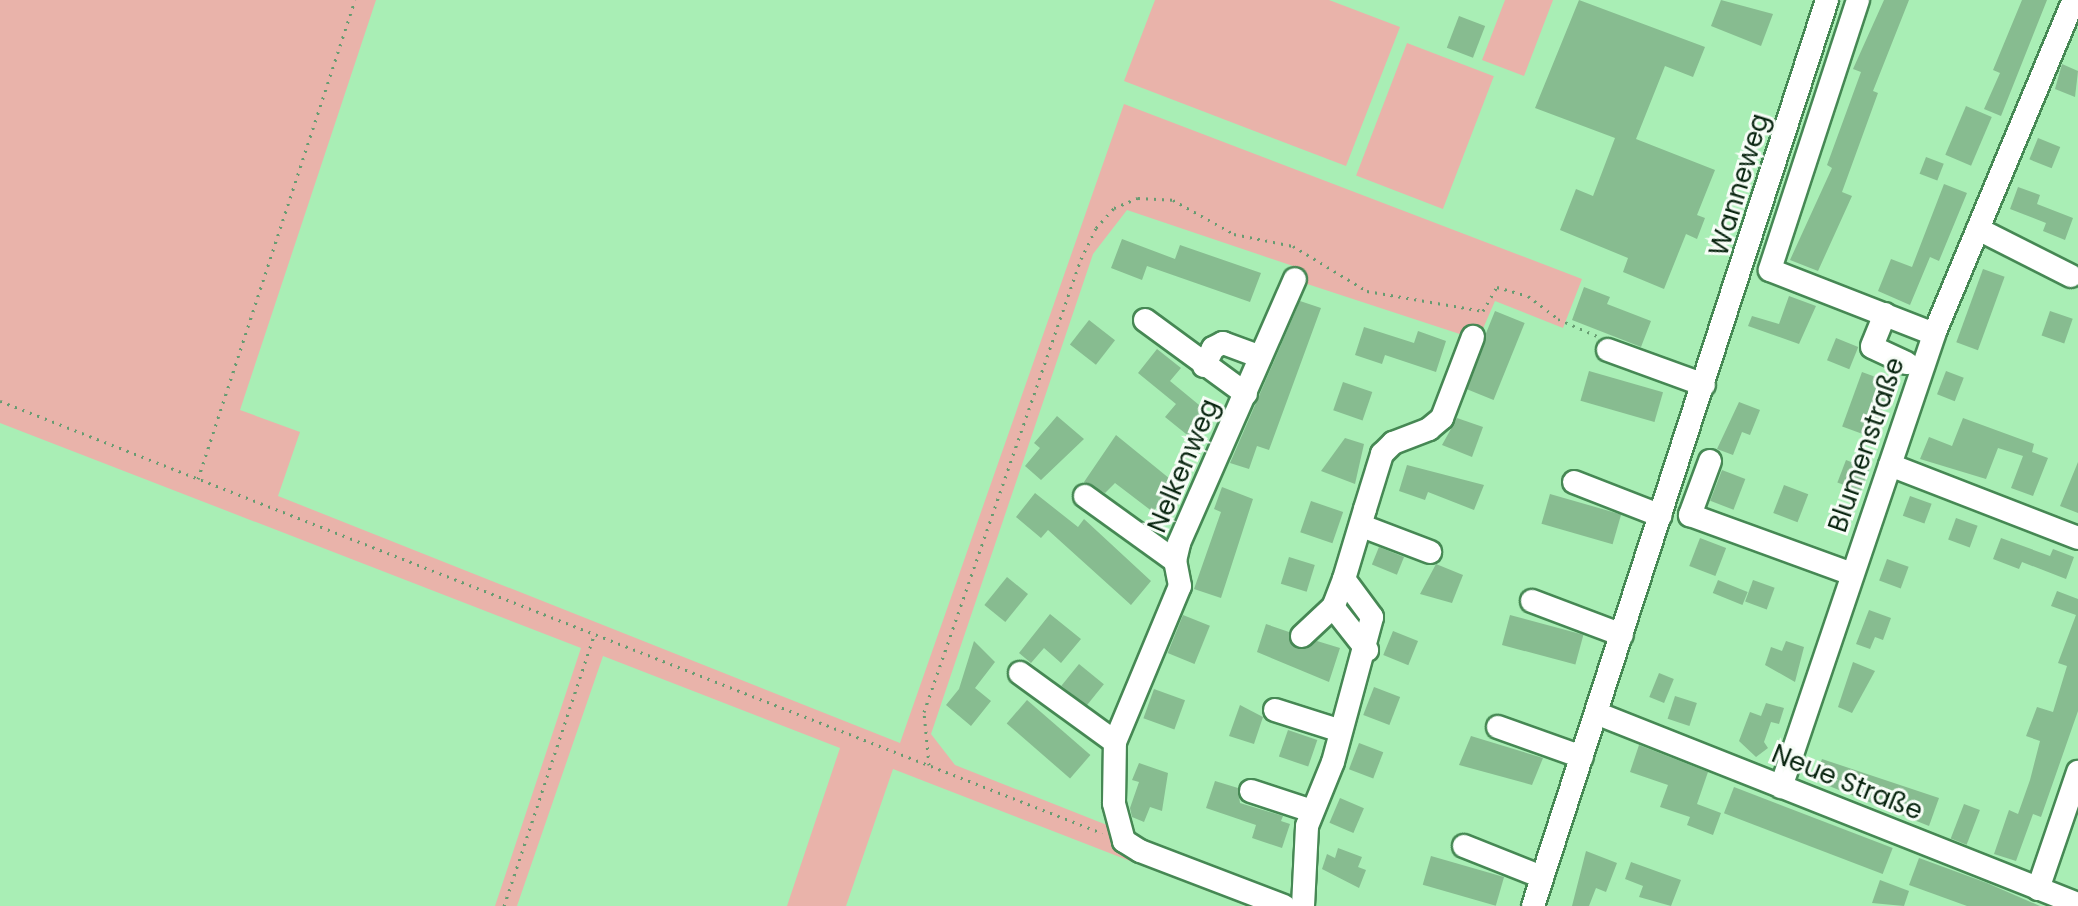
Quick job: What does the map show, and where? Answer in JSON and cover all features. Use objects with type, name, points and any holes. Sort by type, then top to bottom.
[{"type":"street","name":"Wanneweg","points":[[1533,906],[1827,0]]},
{"type":"street","name":"Blumenstraße","points":[[1858,0],[1770,270],[1934,334]]},
{"type":"street","name":"Blumenstraße","points":[[1781,787],[1934,334],[2074,8]]},
{"type":"street","points":[[1978,229],[2071,276]]},
{"type":"street","name":"Nelkenweg","points":[[1124,841],[1114,803],[1115,742],[1180,586],[1175,561],[1295,279]]},
{"type":"street","points":[[1885,314],[1872,347],[1906,363]]},
{"type":"street","name":"Nelkenweg","points":[[1145,320],[1246,394]]},
{"type":"street","points":[[1302,636],[1333,607],[1362,526],[1382,454],[1393,443],[1429,429],[1442,418],[1473,337]]},
{"type":"street","name":"Nelkenweg","points":[[1204,366],[1213,348],[1223,343],[1261,357]]},
{"type":"street","points":[[1608,350],[1704,385]]},
{"type":"street","name":"Blumenstraße","points":[[1710,461],[1690,515],[1852,574]]},
{"type":"street","points":[[1890,465],[2078,538]]},
{"type":"street","points":[[1574,482],[1661,516]]},
{"type":"street","name":"Nelkenweg","points":[[1085,496],[1175,561]]},
{"type":"street","points":[[1362,526],[1430,552]]},
{"type":"street","points":[[1303,906],[1305,839],[1312,811],[1333,762],[1338,730],[1367,650],[1372,617],[1344,579]]},
{"type":"street","points":[[1532,601],[1622,635]]},
{"type":"street","points":[[1333,607],[1367,650]]},
{"type":"street","points":[[1020,673],[1115,742]]},
{"type":"street","points":[[1275,710],[1338,730]]},
{"type":"street","name":"Neue Straße","points":[[1596,713],[2078,904]]},
{"type":"street","points":[[1498,727],[1582,757]]},
{"type":"street","points":[[2038,889],[2078,772]]},
{"type":"street","points":[[1251,791],[1312,811]]},
{"type":"street","points":[[1124,841],[1283,906]]},
{"type":"street","points":[[1464,846],[1542,877]]},
{"type":"path","points":[[198,479],[355,0]]},
{"type":"path","points":[[929,765],[924,712],[1081,259],[1096,228],[1114,208],[1138,198],[1173,200],[1234,234],[1293,246],[1352,284],[1409,301],[1483,311],[1497,287]]},
{"type":"path","points":[[0,401],[1124,841]]},
{"type":"path","points":[[504,906],[595,633]]},
{"type":"shaded area","points":[[0,0],[376,0],[240,410],[300,432],[278,496],[900,743],[1124,104],[1582,279],[1563,328],[1495,301],[1478,340],[1292,279],[1296,267],[1127,210],[1093,254],[931,734],[955,765],[1218,869],[1210,892],[893,769],[846,906],[787,906],[840,748],[603,656],[517,906],[495,906],[581,648],[0,423]]},
{"type":"shaded area","points":[[1155,0],[1329,0],[1400,27],[1346,166],[1124,81]]},
{"type":"shaded area","points":[[1505,0],[1553,0],[1524,76],[1482,60]]},
{"type":"shaded area","points":[[1407,43],[1494,76],[1443,209],[1356,176]]},
{"type":"building","points":[[1579,0],[1705,47],[1693,77],[1665,66],[1636,139],[1715,170],[1697,215],[1705,218],[1697,239],[1686,234],[1664,289],[1623,272],[1628,258],[1560,230],[1576,189],[1593,196],[1615,138],[1535,108]]},
{"type":"building","points":[[1721,0],[1773,14],[1761,46],[1711,26]]},
{"type":"building","points":[[1884,0],[1909,0],[1873,91],[1878,93],[1842,192],[1852,196],[1818,271],[1790,260],[1832,168],[1827,165],[1861,72],[1853,69]]},
{"type":"building","points":[[2022,0],[2047,0],[2001,116],[1984,109],[2000,73],[1993,70]]},
{"type":"building","points":[[1459,16],[1485,26],[1473,58],[1447,48]]},
{"type":"building","points":[[2062,64],[2078,71],[2075,97],[2055,89]]},
{"type":"building","points":[[1966,106],[1992,117],[1971,166],[1945,155]]},
{"type":"building","points":[[2038,138],[2060,147],[2052,168],[2029,159]]},
{"type":"building","points":[[1926,157],[1944,164],[1937,181],[1920,174]]},
{"type":"building","points":[[1944,184],[1967,193],[1939,261],[1930,257],[1910,305],[1878,291],[1891,259],[1912,267]]},
{"type":"building","points":[[2018,187],[2040,195],[2037,204],[2073,218],[2065,240],[2043,231],[2046,223],[2010,209]]},
{"type":"building","points":[[1122,239],[1175,259],[1180,245],[1261,273],[1250,302],[1147,266],[1142,280],[1111,268]]},
{"type":"building","points":[[1983,269],[2005,277],[1978,350],[1956,342]]},
{"type":"building","points":[[1584,287],[1610,297],[1607,304],[1651,321],[1641,347],[1572,320]]},
{"type":"building","points":[[1789,296],[1816,306],[1799,344],[1748,326],[1752,316],[1779,324]]},
{"type":"building","points":[[1300,301],[1321,308],[1269,450],[1257,446],[1249,469],[1230,463]]},
{"type":"building","points":[[1495,311],[1525,323],[1494,400],[1464,388]]},
{"type":"building","points":[[2050,311],[2073,319],[2064,343],[2042,336]]},
{"type":"building","points":[[1089,320],[1115,340],[1096,365],[1070,344]]},
{"type":"building","points":[[1364,327],[1414,343],[1418,331],[1446,341],[1436,372],[1385,355],[1382,364],[1355,355]]},
{"type":"building","points":[[1836,338],[1858,347],[1849,369],[1827,360]]},
{"type":"building","points":[[1157,349],[1181,368],[1170,381],[1210,414],[1191,438],[1165,417],[1176,404],[1138,373]]},
{"type":"building","points":[[1589,371],[1663,392],[1654,422],[1580,401]]},
{"type":"building","points":[[1946,371],[1964,378],[1955,401],[1937,394]]},
{"type":"building","points":[[1862,372],[1892,383],[1872,437],[1842,427]]},
{"type":"building","points":[[1343,382],[1372,392],[1363,420],[1333,410]]},
{"type":"building","points":[[1739,402],[1760,410],[1750,435],[1742,432],[1733,455],[1717,449]]},
{"type":"building","points":[[1057,416],[1084,439],[1041,480],[1025,466],[1040,448],[1034,443]]},
{"type":"building","points":[[1457,418],[1483,427],[1472,457],[1442,445]]},
{"type":"building","points":[[1963,418],[2034,444],[2032,452],[2048,458],[2033,496],[2011,488],[2023,456],[1998,448],[1986,479],[1920,459],[1929,437],[1952,446]]},
{"type":"building","points":[[1116,435],[1175,483],[1153,512],[1115,483],[1105,493],[1084,482]]},
{"type":"building","points":[[1345,438],[1364,444],[1355,484],[1321,471]]},
{"type":"building","points":[[1846,460],[1869,469],[1861,491],[1837,482]]},
{"type":"building","points":[[2078,462],[2078,513],[2060,506]]},
{"type":"building","points":[[1407,465],[1484,485],[1474,510],[1428,492],[1425,500],[1399,491]]},
{"type":"building","points":[[1722,470],[1745,479],[1734,510],[1710,501]]},
{"type":"building","points":[[1784,485],[1808,494],[1798,522],[1773,513]]},
{"type":"building","points":[[1222,487],[1253,499],[1221,598],[1194,589],[1221,512],[1214,509]]},
{"type":"building","points":[[1035,493],[1078,527],[1084,519],[1151,581],[1131,605],[1048,530],[1041,538],[1016,517]]},
{"type":"building","points":[[1550,494],[1621,514],[1613,544],[1541,524]]},
{"type":"building","points":[[1910,496],[1932,504],[1924,524],[1903,516]]},
{"type":"building","points":[[1311,501],[1343,512],[1332,543],[1300,532]]},
{"type":"building","points":[[1956,518],[1978,526],[1970,547],[1948,540]]},
{"type":"building","points":[[1700,538],[1726,548],[1715,576],[1689,566]]},
{"type":"building","points":[[2001,538],[2050,556],[2053,549],[2074,557],[2066,579],[2022,562],[2019,569],[1993,559]]},
{"type":"building","points":[[1379,547],[1404,557],[1397,575],[1372,565]]},
{"type":"building","points":[[1289,557],[1315,565],[1307,592],[1281,584]]},
{"type":"building","points":[[1887,559],[1909,567],[1901,588],[1879,581]]},
{"type":"building","points":[[1436,564],[1463,575],[1452,603],[1420,594]]},
{"type":"building","points":[[1007,577],[1028,594],[1005,622],[984,605]]},
{"type":"building","points":[[1718,580],[1748,592],[1742,605],[1713,593]]},
{"type":"building","points":[[1753,580],[1775,588],[1767,609],[1745,602]]},
{"type":"building","points":[[2057,591],[2078,599],[2078,711],[2041,817],[2033,814],[2016,861],[1994,854],[2009,810],[2018,814],[2030,780],[2040,741],[2026,736],[2037,707],[2053,712],[2067,666],[2058,663],[2076,615],[2051,606]]},
{"type":"building","points":[[1869,610],[1891,618],[1883,640],[1875,637],[1870,649],[1856,644]]},
{"type":"building","points":[[1050,614],[1081,639],[1061,663],[1044,648],[1031,663],[1019,653]]},
{"type":"building","points":[[1183,615],[1210,626],[1195,664],[1168,653]]},
{"type":"building","points":[[1510,615],[1583,635],[1575,665],[1502,645]]},
{"type":"building","points":[[1266,624],[1289,632],[1297,649],[1317,641],[1340,648],[1329,682],[1257,652]]},
{"type":"building","points":[[1393,631],[1418,641],[1408,665],[1383,655]]},
{"type":"building","points":[[974,641],[995,662],[975,688],[991,701],[971,726],[946,705],[959,689]]},
{"type":"building","points":[[1786,641],[1804,647],[1795,682],[1765,665],[1771,647],[1782,651]]},
{"type":"building","points":[[1853,662],[1875,671],[1852,713],[1838,707]]},
{"type":"building","points":[[1079,664],[1104,684],[1086,706],[1061,686]]},
{"type":"building","points":[[1659,673],[1674,679],[1664,703],[1649,697]]},
{"type":"building","points":[[1374,687],[1400,697],[1389,725],[1363,715]]},
{"type":"building","points":[[1154,689],[1185,700],[1174,729],[1143,718]]},
{"type":"building","points":[[1675,696],[1697,703],[1689,726],[1668,719]]},
{"type":"building","points":[[1027,700],[1090,755],[1070,779],[1007,723]]},
{"type":"building","points":[[1766,703],[1784,708],[1779,724],[1771,722],[1764,742],[1768,748],[1756,757],[1739,741],[1750,712],[1761,716]]},
{"type":"building","points":[[1240,705],[1263,717],[1254,744],[1229,736]]},
{"type":"building","points":[[1288,730],[1317,740],[1308,767],[1279,756]]},
{"type":"building","points":[[1471,736],[1543,758],[1532,785],[1459,765]]},
{"type":"building","points":[[1359,743],[1383,752],[1373,778],[1349,769]]},
{"type":"building","points":[[1639,745],[1708,772],[1697,804],[1721,813],[1713,835],[1687,825],[1690,817],[1660,807],[1668,785],[1630,772]]},
{"type":"building","points":[[1822,759],[1939,798],[1929,826],[1814,780]]},
{"type":"building","points":[[1139,763],[1168,773],[1162,811],[1150,807],[1144,822],[1132,817],[1130,808],[1139,782],[1132,780]]},
{"type":"building","points":[[1215,781],[1238,788],[1240,803],[1283,816],[1281,821],[1290,824],[1282,848],[1252,838],[1256,825],[1206,808]]},
{"type":"building","points":[[1734,787],[1893,848],[1883,874],[1724,813]]},
{"type":"building","points":[[1340,798],[1364,808],[1353,833],[1329,823]]},
{"type":"building","points":[[1964,804],[1980,810],[1967,845],[1951,839]]},
{"type":"building","points":[[1338,848],[1362,857],[1358,867],[1366,870],[1359,888],[1322,869],[1327,854],[1335,858]]},
{"type":"building","points":[[1586,851],[1617,863],[1606,892],[1596,888],[1589,906],[1572,906]]},
{"type":"building","points":[[1431,856],[1504,877],[1496,906],[1423,885]]},
{"type":"building","points":[[1919,858],[2040,906],[1967,906],[1909,885]]},
{"type":"building","points":[[1631,862],[1681,880],[1671,906],[1639,897],[1643,886],[1625,879]]},
{"type":"building","points":[[1880,880],[1909,891],[1904,906],[1872,903]]}]
